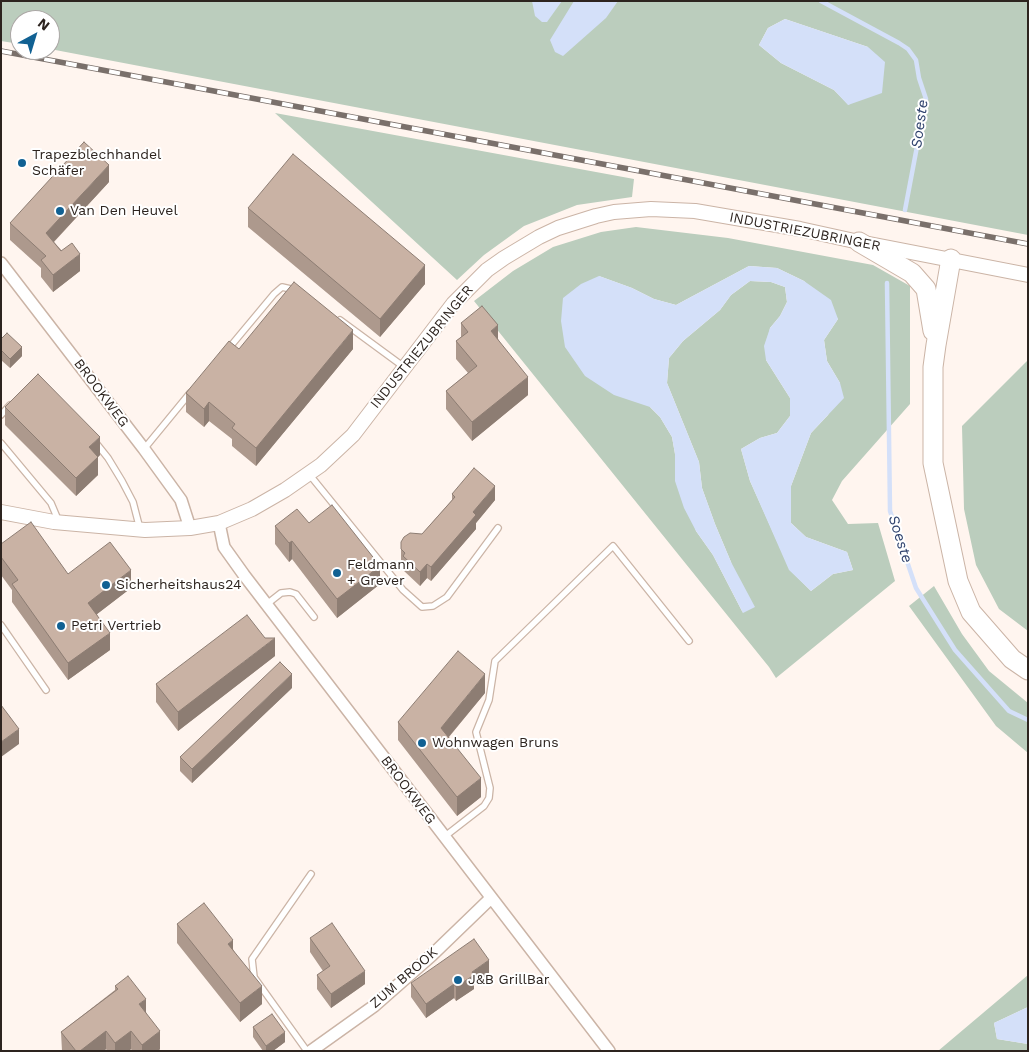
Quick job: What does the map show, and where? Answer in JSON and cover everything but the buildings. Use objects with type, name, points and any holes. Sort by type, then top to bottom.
[{"type":"highway","points":[[860,242],[912,273],[926,288],[936,345]]},
{"type":"highway","points":[[951,259],[933,367],[933,463],[958,581],[971,612],[1012,659],[1028,670]]},
{"type":"highway","points":[[991,634],[1028,654]]},
{"type":"street","name":"INDUSTRIEZUBRINGER","points":[[1,512],[59,522],[140,529],[190,528],[219,523],[252,509],[309,474],[353,435],[453,304],[487,270],[539,237],[572,223],[596,216],[650,209],[695,211],[800,228],[860,242],[1028,275]]},
{"type":"street","name":"BROOKWEG","points":[[1,263],[181,500],[190,528]]},
{"type":"street","name":"BROOKWEG","points":[[219,523],[224,547],[609,1051]]},
{"type":"street","name":"ZUM BROOK","points":[[309,1051],[374,1006],[432,956],[491,898]]},
{"type":"lane","points":[[224,353],[282,287],[296,290],[303,295]]},
{"type":"lane","points":[[338,318],[404,367]]},
{"type":"lane","points":[[144,449],[193,390]]},
{"type":"lane","points":[[1,414],[12,403]]},
{"type":"lane","points":[[91,436],[108,458],[122,481],[133,502],[140,529]]},
{"type":"lane","points":[[1,443],[51,503],[59,522]]},
{"type":"lane","points":[[309,474],[403,590],[422,607],[433,606],[447,597],[498,528]]},
{"type":"lane","points":[[444,837],[484,806],[489,798],[490,788],[476,732],[489,700],[496,661],[613,546],[688,642]]},
{"type":"lane","points":[[267,604],[281,593],[290,592],[296,594],[314,617]]},
{"type":"lane","points":[[1,625],[46,690]]},
{"type":"lane","points":[[309,1051],[254,977],[252,959],[311,874]]},
{"type":"green space","points":[[1,1],[1028,1],[1028,235],[60,51],[60,10],[10,10],[10,42],[1,41]],"holes":[[[785,19],[868,47],[849,105],[834,90],[781,63],[759,45],[768,28]]]},
{"type":"green space","points":[[275,113],[634,179],[632,197],[577,205],[524,226],[484,255],[457,280]]},
{"type":"green space","points":[[636,227],[728,238],[873,265],[910,286],[910,404],[842,481],[832,500],[848,524],[878,523],[895,581],[776,678],[474,301],[513,271],[553,247],[601,232]],"holes":[[[749,266],[777,268],[804,281],[838,319],[824,340],[827,361],[840,383],[828,415],[811,433],[791,486],[791,523],[806,537],[847,552],[853,570],[833,574],[811,591],[790,570],[750,481],[741,449],[760,438],[777,433],[790,416],[790,398],[766,360],[770,328],[780,316],[787,302],[785,287],[771,282],[750,281],[731,295],[720,310],[683,341],[669,358],[667,383],[699,462],[702,488],[731,562],[743,613],[713,555],[696,531],[672,437],[660,417],[650,407],[599,276],[632,288],[654,299],[676,305]]]},
{"type":"green space","points":[[1028,360],[1028,631],[999,609],[976,565],[964,509],[962,426]]},
{"type":"green space","points":[[934,586],[962,634],[989,671],[1028,703],[1028,753],[996,726],[909,606]]},
{"type":"green space","points":[[1028,975],[1028,1007],[994,1023],[997,1039],[1028,1044],[1028,1051],[938,1051]]},
{"type":"water","points":[[532,1],[562,1],[547,22],[542,22],[535,16]]},
{"type":"water","points":[[574,1],[618,1],[606,18],[563,56],[555,52],[550,40]]},
{"type":"water","points":[[785,19],[868,47],[885,62],[882,93],[848,105],[834,90],[781,63],[759,45],[768,28]]},
{"type":"water","points":[[749,266],[777,268],[804,281],[831,300],[838,319],[824,340],[827,361],[840,383],[844,398],[811,433],[791,486],[791,523],[806,537],[847,552],[853,570],[833,574],[811,591],[789,570],[750,481],[741,449],[760,438],[777,433],[790,416],[790,398],[766,360],[764,346],[770,328],[780,316],[787,302],[785,287],[771,282],[750,281],[731,295],[720,310],[683,341],[669,358],[667,383],[699,462],[702,488],[715,524],[731,562],[755,607],[743,613],[713,555],[696,531],[684,508],[675,481],[675,454],[672,437],[660,417],[650,407],[614,395],[585,376],[565,347],[561,321],[563,298],[581,284],[599,276],[632,288],[654,299],[676,305]]},
{"type":"water","points":[[1028,1007],[1028,1044],[997,1039],[994,1023]]},
{"type":"waterway","name":"Soeste","points":[[821,1],[899,43],[908,49],[916,60],[919,78],[926,99],[905,210]]},
{"type":"waterway","name":"Soeste","points":[[887,283],[890,511],[916,588],[955,650],[1009,711],[1028,720]]},
{"type":"railway","points":[[1,51],[1028,244]]},
{"type":"place","name":"Trapezblechhandel Schäfer","points":[[22,163]]},
{"type":"place","name":"Van Den Heuvel","points":[[60,211]]},
{"type":"place","name":"Feldmann + Grever","points":[[337,573]]},
{"type":"place","name":"Sicherheitshaus24","points":[[106,585]]},
{"type":"place","name":"Petri Vertrieb","points":[[61,626]]},
{"type":"place","name":"Wohnwagen Bruns","points":[[422,743]]},
{"type":"place","name":"J&B GrillBar","points":[[458,980]]}]
